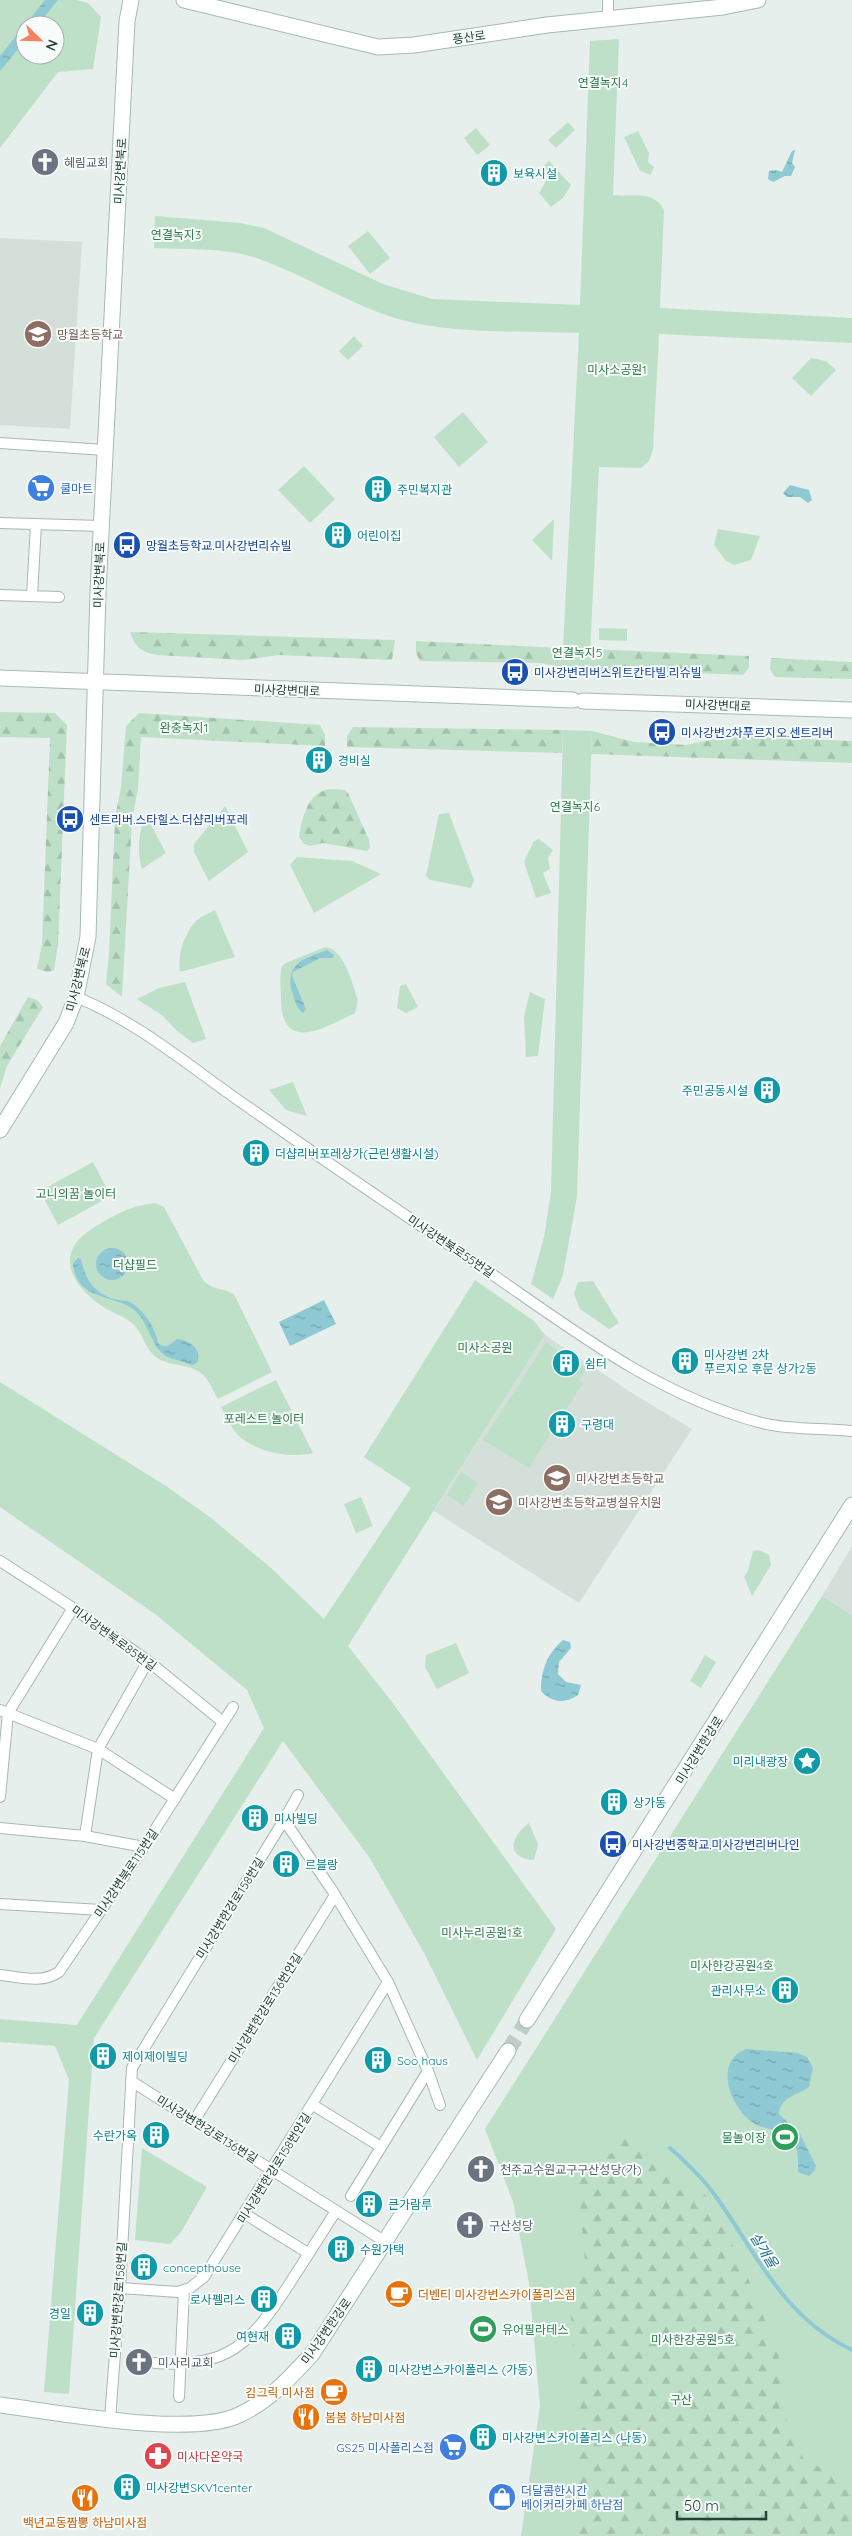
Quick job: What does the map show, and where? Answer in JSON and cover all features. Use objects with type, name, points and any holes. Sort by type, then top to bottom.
[{"type":"street","name":"미사강변북로","points":[[0,1130],[66,1024],[76,997],[88,937],[101,526],[127,21],[131,0]]},
{"type":"street","name":"풍산로","points":[[184,0],[378,47],[414,45],[547,25],[723,7],[758,0]]},
{"type":"street","points":[[608,0],[608,18]]},
{"type":"street","points":[[0,443],[105,450]]},
{"type":"street","points":[[0,523],[101,526]]},
{"type":"street","points":[[32,596],[36,524]]},
{"type":"street","points":[[0,595],[59,597]]},
{"type":"street","name":"미사강변대로","points":[[0,678],[852,710]]},
{"type":"street","name":"미사강변북로55번길","points":[[76,997],[113,1013],[538,1306],[658,1384],[714,1407],[762,1423],[852,1431]]},
{"type":"street","name":"미사강변한강로","points":[[527,2020],[852,1505]]},
{"type":"street","name":"미사강변북로85번길","points":[[0,1560],[73,1608],[148,1661],[223,1722]]},
{"type":"street","points":[[0,1797],[4,1711],[73,1608]]},
{"type":"street","points":[[86,1836],[98,1749],[148,1661]]},
{"type":"street","name":"미사강변북로115번길","points":[[0,1975],[42,1979],[51,1977],[59,1972],[144,1847],[233,1707]]},
{"type":"street","points":[[4,1711],[98,1749],[175,1799]]},
{"type":"street","name":"미사강변한강로158번길","points":[[110,2419],[120,2288],[132,2068],[298,1795]]},
{"type":"street","points":[[284,1820],[336,1895],[388,1982],[428,2071],[440,2106]]},
{"type":"street","points":[[0,1828],[86,1836],[144,1847]]},
{"type":"street","name":"미사강변한강로136번안길","points":[[194,2121],[336,1895]]},
{"type":"street","points":[[0,1904],[101,1910]]},
{"type":"street","name":"미사강변한강로158번안길","points":[[184,2290],[204,2277],[388,1982]]},
{"type":"street","name":"미사강변한강로","points":[[0,2405],[110,2419],[171,2424],[208,2423],[238,2416],[265,2400],[288,2381],[312,2354],[508,2051]]},
{"type":"street","points":[[351,2196],[428,2071]]},
{"type":"street","name":"미사강변한강로136번길","points":[[131,2081],[384,2241]]},
{"type":"street","points":[[313,2104],[381,2147]]},
{"type":"street","points":[[156,2363],[181,2365],[209,2360],[228,2353],[250,2338],[265,2321],[336,2211]]},
{"type":"street","points":[[244,2214],[308,2254]]},
{"type":"street","points":[[120,2288],[178,2292],[184,2290],[179,2397]]},
{"type":"shaded area","name":"망월초등학교","points":[[0,238],[82,242],[70,429],[0,425]]},
{"type":"shaded area","name":"미사강변초등학교","points":[[545,1335],[638,1397],[692,1429],[579,1603],[434,1511]]},
{"type":"shaded area","points":[[852,1546],[852,1615],[822,1596]]},
{"type":"green space","points":[[0,0],[77,0],[88,3],[101,17],[93,69],[58,72],[0,148]]},
{"type":"green space","points":[[619,39],[613,195],[648,197],[660,204],[664,210],[660,308],[852,318],[852,343],[659,334],[653,450],[649,461],[641,468],[599,467],[589,674],[577,674],[562,668],[579,333],[466,330],[443,328],[402,320],[365,307],[277,266],[246,255],[207,250],[154,248],[155,216],[240,223],[264,228],[383,284],[432,299],[580,305],[590,41]]},
{"type":"green space","points":[[568,122],[575,130],[556,148],[548,140]]},
{"type":"green space","points":[[476,128],[490,145],[477,155],[464,138]]},
{"type":"green space","points":[[638,131],[649,153],[648,162],[654,167],[651,175],[640,171],[624,137]]},
{"type":"green space","points":[[549,161],[571,185],[563,198],[551,207],[539,193],[546,181],[541,168]]},
{"type":"green space","points":[[368,231],[390,258],[370,274],[348,246]]},
{"type":"green space","points":[[354,336],[363,346],[348,360],[339,351]]},
{"type":"green space","points":[[811,358],[826,361],[836,370],[811,396],[792,378]]},
{"type":"green space","points":[[463,412],[488,442],[459,467],[434,437]]},
{"type":"green space","points":[[304,466],[335,499],[310,523],[278,490]]},
{"type":"green space","points":[[554,519],[552,561],[532,540]]},
{"type":"green space","points":[[718,529],[760,536],[751,560],[734,565],[726,561],[714,545]]},
{"type":"green space","points":[[599,628],[627,629],[627,641],[599,640]]},
{"type":"green space","points":[[130,632],[395,640],[392,660],[279,655],[243,660],[151,654],[139,648]]},
{"type":"green space","points":[[416,641],[563,648],[562,668],[542,663],[420,661],[416,653]]},
{"type":"green space","points":[[590,649],[749,656],[749,668],[743,675],[627,670],[589,674]]},
{"type":"green space","points":[[771,658],[852,662],[852,679],[775,677],[770,669]]},
{"type":"green space","points":[[0,712],[55,713],[67,725],[58,945],[54,970],[48,972],[37,969],[42,944],[50,738],[0,737]]},
{"type":"green space","name":"완충녹지1","points":[[139,713],[320,725],[325,735],[325,746],[141,737],[138,789],[132,820],[122,997],[106,984],[115,818],[121,787],[126,726]]},
{"type":"green space","points":[[353,727],[563,730],[562,753],[347,747],[347,736]]},
{"type":"green space","name":"연결녹지6","points":[[563,730],[592,731],[577,1196],[563,1275],[553,1299],[531,1284],[544,1237],[551,1192]]},
{"type":"green space","points":[[592,731],[634,742],[686,745],[730,736],[852,741],[852,763],[591,754]]},
{"type":"green space","points":[[330,789],[345,790],[348,793],[369,840],[370,847],[367,851],[323,843],[310,846],[304,844],[299,837],[307,807],[316,795]]},
{"type":"green space","points":[[225,806],[248,852],[209,881],[194,852],[194,844]]},
{"type":"green space","points":[[449,813],[474,880],[471,888],[430,880],[426,876],[439,814]]},
{"type":"green space","points":[[146,816],[166,853],[142,869],[139,856],[139,842],[141,828]]},
{"type":"green space","points":[[539,839],[553,850],[548,858],[550,869],[543,873],[551,893],[536,898],[524,862],[534,841]]},
{"type":"green space","points":[[297,857],[352,861],[381,874],[314,913],[290,865]]},
{"type":"green space","points":[[215,910],[235,957],[180,972],[180,953],[190,928],[201,917]]},
{"type":"green space","points":[[325,947],[332,949],[338,954],[347,968],[358,1000],[355,1013],[319,1029],[297,1032],[289,1027],[284,1017],[280,984],[282,966]]},
{"type":"green space","points":[[185,982],[206,1039],[193,1043],[176,1030],[163,1016],[137,999],[159,988]]},
{"type":"green space","points":[[406,984],[418,1007],[406,1013],[397,1008],[400,986]]},
{"type":"green space","points":[[530,992],[545,999],[538,1056],[526,1057],[524,1016]]},
{"type":"green space","points":[[28,997],[37,1000],[43,1007],[7,1066],[0,1088],[0,1046]]},
{"type":"green space","points":[[293,1082],[307,1116],[286,1110],[269,1090]]},
{"type":"green space","name":"고니의꿈 놀이터","points":[[93,1162],[111,1196],[58,1225],[40,1191]]},
{"type":"green space","name":"더샵필드","points":[[155,1203],[164,1207],[203,1280],[210,1286],[234,1294],[272,1372],[218,1399],[209,1382],[202,1374],[191,1368],[156,1357],[136,1327],[90,1297],[82,1289],[72,1271],[71,1252],[86,1233],[102,1222],[119,1214],[136,1207]]},
{"type":"green space","name":"미사누리공원1호","points":[[475,1280],[534,1321],[545,1335],[348,1646],[392,1702],[556,1929],[477,2060],[423,1951],[369,1857],[283,1741],[94,2038],[69,2394],[44,2392],[69,2080],[55,2046],[0,2042],[0,2019],[77,2025],[264,1728],[247,1690],[155,1614],[0,1507],[0,1382],[166,1486],[211,1518],[271,1568],[324,1619],[411,1488],[364,1457]]},
{"type":"green space","points":[[593,1281],[619,1323],[609,1329],[580,1309],[574,1294],[578,1282]]},
{"type":"green space","points":[[546,1342],[566,1356],[559,1367],[566,1371],[573,1360],[586,1369],[579,1380],[583,1383],[529,1468],[483,1440]]},
{"type":"green space","name":"포레스트 놀이터","points":[[276,1380],[313,1453],[294,1455],[263,1450],[245,1441],[230,1425],[221,1407]]},
{"type":"green space","points":[[461,1472],[478,1483],[464,1506],[447,1495]]},
{"type":"green space","points":[[361,1497],[373,1526],[356,1533],[344,1504]]},
{"type":"green space","points":[[759,1550],[769,1555],[771,1565],[752,1596],[744,1577],[748,1571],[753,1551]]},
{"type":"green space","points":[[822,1596],[852,1615],[852,2536],[521,2536],[540,2406],[529,2283],[513,2202],[485,2129]]},
{"type":"green space","points":[[456,1643],[469,1673],[437,1689],[425,1667],[426,1655]]},
{"type":"green space","points":[[705,1655],[716,1662],[701,1688],[690,1681]]},
{"type":"green space","points":[[529,1823],[538,1844],[534,1860],[518,1855],[514,1846],[518,1834]]},
{"type":"green space","name":"구산","points":[[625,2135],[713,2201],[755,2294],[783,2368],[787,2425],[803,2458],[846,2482],[852,2483],[852,2536],[574,2536],[579,2439],[570,2303],[585,2261],[577,2175],[613,2152],[618,2140]]},
{"type":"green space","points":[[142,2148],[207,2187],[181,2232],[170,2244],[135,2240]]},
{"type":"water","points":[[45,0],[58,0],[46,15],[33,15]]},
{"type":"water","points":[[15,37],[15,53],[0,71],[0,56]]},
{"type":"water","points":[[795,150],[792,163],[795,167],[791,176],[785,176],[773,182],[768,179],[769,171],[776,170],[782,172],[792,151]]},
{"type":"water","points":[[790,485],[809,490],[812,500],[808,503],[800,497],[787,497],[783,493]]},
{"type":"water","points":[[327,950],[334,955],[333,958],[320,958],[293,972],[292,976],[306,1009],[303,1013],[297,1006],[292,992],[291,974],[298,964],[310,956]]},
{"type":"water","points":[[112,1248],[118,1249],[123,1253],[127,1258],[127,1270],[123,1275],[118,1279],[112,1280],[106,1279],[101,1275],[97,1270],[96,1264],[97,1258],[101,1253],[106,1249]]},
{"type":"water","points":[[78,1258],[81,1259],[85,1274],[98,1291],[110,1298],[128,1301],[135,1305],[148,1320],[155,1332],[158,1343],[161,1345],[168,1346],[177,1339],[186,1341],[194,1346],[198,1354],[197,1363],[192,1365],[163,1354],[136,1312],[122,1303],[94,1294],[86,1289],[75,1274],[73,1263]]},
{"type":"water","points":[[324,1300],[336,1324],[290,1346],[279,1322]]},
{"type":"water","points":[[563,1640],[570,1642],[571,1648],[559,1662],[558,1674],[566,1682],[581,1685],[578,1695],[568,1700],[559,1701],[550,1698],[541,1691],[541,1683],[549,1657]]},
{"type":"water","points":[[746,2049],[797,2053],[807,2057],[813,2068],[809,2087],[786,2100],[780,2108],[779,2114],[800,2134],[816,2166],[809,2176],[798,2172],[796,2148],[789,2137],[757,2125],[744,2115],[737,2106],[728,2084],[728,2074],[730,2064],[736,2055]]},
{"type":"waterway","name":"실개울","points":[[670,2148],[712,2191],[760,2263],[790,2303],[828,2336],[852,2350]]},
{"type":"tunnel","points":[[508,2051],[527,2020]]},
{"type":"place","name":"혜림교회","points":[[45,162]]},
{"type":"place","name":"보육시설","points":[[494,173]]},
{"type":"place","name":"망월초등학교","points":[[38,334]]},
{"type":"place","name":"쿨마트","points":[[41,488]]},
{"type":"place","name":"주민복지관","points":[[378,489]]},
{"type":"place","name":"어린이집","points":[[338,535]]},
{"type":"place","name":"망월초등학교.미사강변리슈빌","points":[[127,545]]},
{"type":"place","name":"미사강변리버스위트칸타빌.리슈빌","points":[[515,672]]},
{"type":"place","name":"미사강변2차푸르지오.센트리버","points":[[662,732]]},
{"type":"place","name":"경비실","points":[[319,760]]},
{"type":"place","name":"센트리버.스타힐스.더샵리버포레","points":[[70,819]]},
{"type":"place","name":"주민공동시설","points":[[767,1090]]},
{"type":"place","name":"더샵리버포레상가(근린생활시설)","points":[[256,1153]]},
{"type":"place","name":"미사강변 2차 푸르지오 후문 상가2동","points":[[685,1361]]},
{"type":"place","name":"쉼터","points":[[566,1363]]},
{"type":"place","name":"구령대","points":[[562,1424]]},
{"type":"place","name":"미사강변초등학교","points":[[557,1478]]},
{"type":"place","name":"미사강변초등학교병설유치원","points":[[499,1502]]},
{"type":"place","name":"미리내광장","points":[[807,1761]]},
{"type":"place","name":"상가동","points":[[614,1802]]},
{"type":"place","name":"미사빌딩","points":[[255,1818]]},
{"type":"place","name":"미사강변중학교.미사강변리버나인","points":[[613,1844]]},
{"type":"place","name":"르블랑","points":[[286,1864]]},
{"type":"place","name":"관리사무소","points":[[785,1990]]},
{"type":"place","name":"제이제이빌딩","points":[[103,2056]]},
{"type":"place","name":"Soo haus","points":[[378,2060]]},
{"type":"place","name":"수란가옥","points":[[156,2135]]},
{"type":"place","name":"물놀이장","points":[[785,2137]]},
{"type":"place","name":"천주교수원교구구산성당(가)","points":[[481,2169]]},
{"type":"place","name":"큰가람루","points":[[369,2204]]},
{"type":"place","name":"구산성당","points":[[470,2225]]},
{"type":"place","name":"수원가택","points":[[341,2249]]},
{"type":"place","name":"concepthouse","points":[[144,2267]]},
{"type":"place","name":"더벤티 미사강변스카이폴리스점","points":[[399,2294]]},
{"type":"place","name":"로사펠리스","points":[[264,2299]]},
{"type":"place","name":"경일","points":[[90,2313]]},
{"type":"place","name":"유어필라테스","points":[[483,2329]]},
{"type":"place","name":"여현재","points":[[288,2336]]},
{"type":"place","name":"미사리교회","points":[[139,2362]]},
{"type":"place","name":"미사강변스카이폴리스 (가동)","points":[[369,2369]]},
{"type":"place","name":"김그릭 미사점","points":[[334,2392]]},
{"type":"place","name":"봄봄 하남미사점","points":[[306,2417]]},
{"type":"place","name":"미사강변스카이폴리스 (나동)","points":[[483,2437]]},
{"type":"place","name":"GS25 미사폴리스점","points":[[453,2447]]},
{"type":"place","name":"미사다온약국","points":[[158,2456]]},
{"type":"place","name":"미사강변SKV1center","points":[[127,2487]]},
{"type":"place","name":"더달콤한시간 베이커리카페 하남점","points":[[502,2497]]},
{"type":"place","name":"백년교동짬뽕 하남미사점","points":[[85,2498]]},
{"type":"park label","name":"연결녹지4","points":[[603,82]]},
{"type":"park label","name":"연결녹지3","points":[[176,234]]},
{"type":"park label","name":"미사소공원1","points":[[617,369]]},
{"type":"park label","name":"연결녹지5","points":[[577,652]]},
{"type":"park label","name":"미사소공원","points":[[485,1347]]},
{"type":"park label","name":"미사한강공원4호","points":[[732,1965]]},
{"type":"park label","name":"미사한강공원5호","points":[[693,2339]]}]
